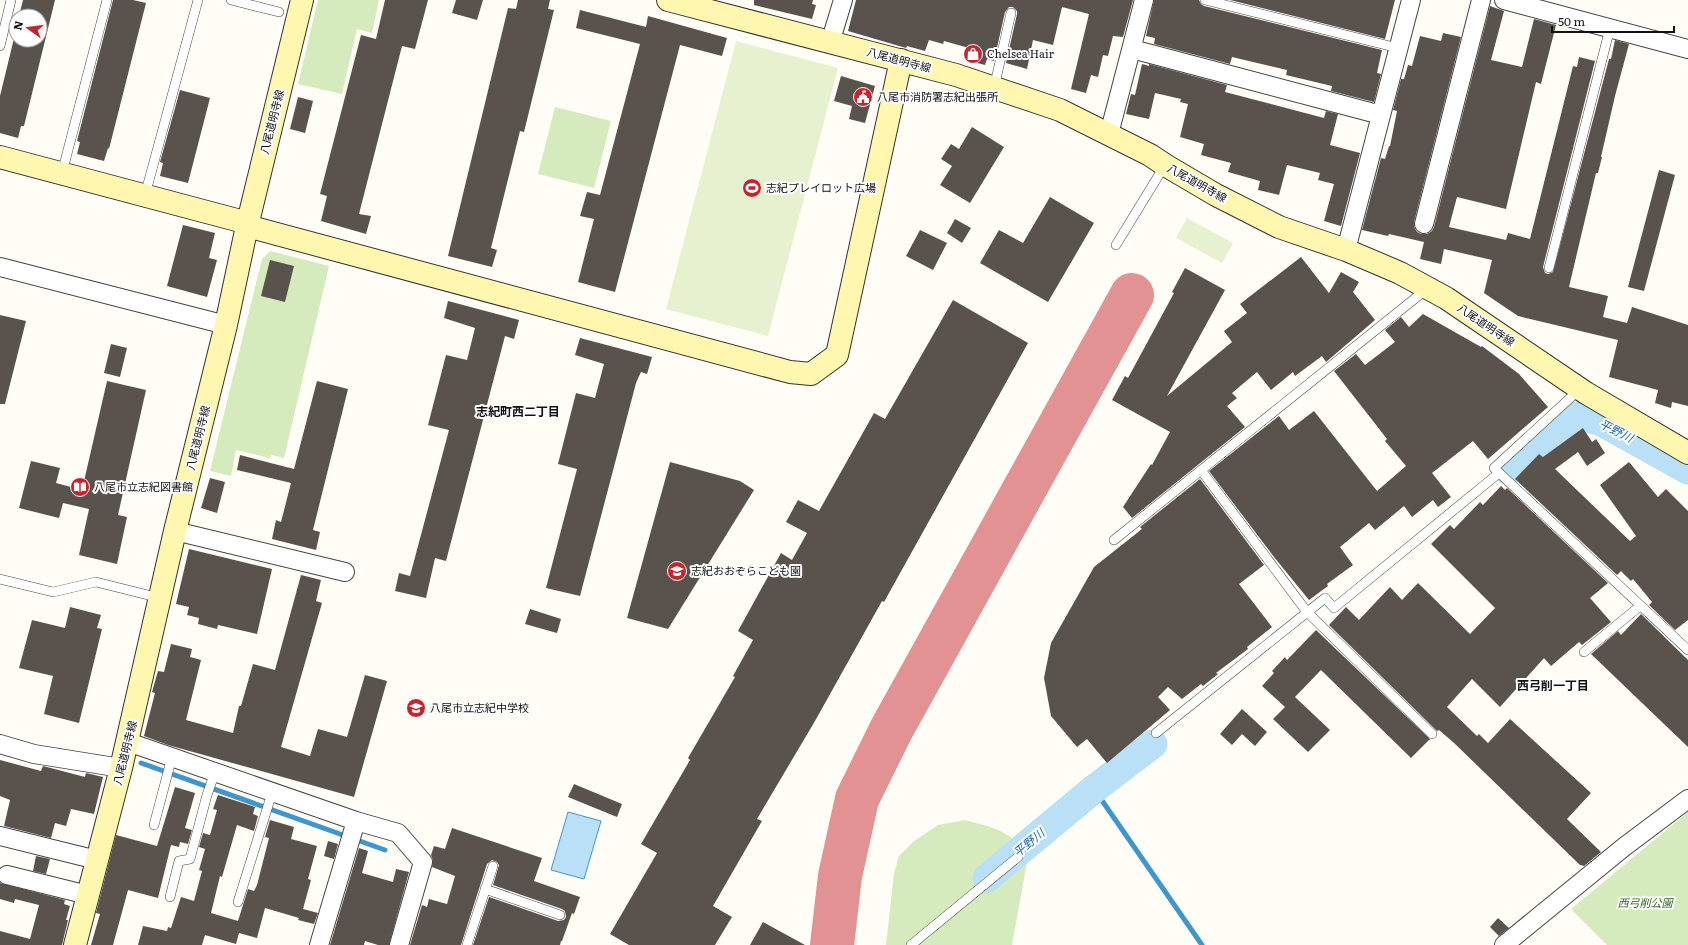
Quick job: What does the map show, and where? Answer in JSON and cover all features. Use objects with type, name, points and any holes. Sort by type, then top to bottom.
[{"type":"main road","name":"八尾道明寺線","points":[[75,945],[128,742],[175,531],[226,326],[248,225],[302,0]]},
{"type":"main road","name":"八尾道明寺線","points":[[668,0],[830,43],[901,60],[1060,110],[1150,155],[1216,195],[1279,227],[1346,250],[1400,273],[1428,288],[1446,298],[1580,389],[1688,453]]},
{"type":"main road","points":[[0,156],[790,372],[811,374],[837,355],[901,60]]},
{"type":"street","points":[[830,43],[843,0]]},
{"type":"street","points":[[1109,134],[1144,0]]},
{"type":"street","points":[[1346,250],[1411,0]]},
{"type":"street","points":[[1424,224],[1481,0]]},
{"type":"street","points":[[1504,0],[1688,49]]},
{"type":"street","points":[[1132,49],[1381,115]]},
{"type":"street","points":[[0,267],[226,326]]},
{"type":"street","points":[[175,531],[345,572]]},
{"type":"street","points":[[128,742],[170,762],[270,798],[398,833],[423,862],[399,945]]},
{"type":"street","points":[[0,744],[34,754],[121,768]]},
{"type":"street","points":[[1504,945],[1624,847],[1688,799]]},
{"type":"street","points":[[319,945],[356,822]]},
{"type":"street","points":[[0,836],[97,860]]},
{"type":"street","points":[[7,875],[88,895]]},
{"type":"lane","points":[[0,46],[11,0]]},
{"type":"lane","points":[[62,173],[107,0]]},
{"type":"lane","points":[[145,195],[198,0]]},
{"type":"lane","points":[[231,0],[279,12]]},
{"type":"lane","points":[[1205,0],[1398,48]]},
{"type":"lane","points":[[994,88],[1011,13]]},
{"type":"lane","points":[[1549,268],[1610,28]]},
{"type":"lane","points":[[1116,245],[1165,165]]},
{"type":"lane","points":[[1114,540],[1428,288]]},
{"type":"lane","points":[[1580,389],[1494,468],[1688,650]]},
{"type":"lane","points":[[1201,470],[1307,612],[1432,734]]},
{"type":"lane","points":[[1156,733],[1325,598],[1334,608],[1499,473]]},
{"type":"lane","points":[[0,579],[53,592],[96,582],[160,598]]},
{"type":"lane","points":[[1584,652],[1640,606]]},
{"type":"lane","points":[[154,825],[170,762]]},
{"type":"lane","points":[[170,897],[180,861],[190,859],[213,777]]},
{"type":"lane","points":[[238,902],[270,798]]},
{"type":"lane","points":[[911,945],[1018,858]]},
{"type":"lane","points":[[467,945],[493,866]]},
{"type":"lane","points":[[486,889],[560,915]]},
{"type":"green space","points":[[318,0],[379,0],[372,33],[357,29],[342,94],[298,84]]},
{"type":"green space","name":"志紀プレイロット広場","points":[[736,41],[838,68],[768,336],[666,309]]},
{"type":"green space","points":[[555,107],[611,121],[594,188],[538,174]]},
{"type":"green space","points":[[1187,218],[1233,243],[1222,263],[1176,238]]},
{"type":"green space","points":[[270,251],[329,266],[284,458],[272,455],[269,458],[236,450],[231,476],[210,471],[262,259]]},
{"type":"green space","name":"西弓削公園","points":[[1688,812],[1688,945],[1607,945],[1571,909]]},
{"type":"green space","points":[[965,820],[994,828],[1011,837],[1018,844],[1027,862],[1012,945],[886,945],[894,873],[899,856],[914,841],[938,825]]},
{"type":"water","points":[[568,812],[601,821],[584,879],[551,870]]},
{"type":"building","points":[[23,0],[55,0],[48,28],[48,8],[21,8]]},
{"type":"building","points":[[113,0],[133,0],[146,3],[109,149],[108,148],[104,161],[77,154],[80,142],[77,141]]},
{"type":"building","points":[[385,0],[428,0],[415,49],[402,46],[359,214],[371,216],[366,234],[321,221],[327,196],[320,194],[361,35],[376,39]]},
{"type":"building","points":[[456,0],[483,0],[477,20],[452,13]]},
{"type":"building","points":[[518,0],[550,0],[548,9],[554,10],[524,132],[520,131],[491,248],[497,250],[492,267],[448,256],[508,8],[516,9]]},
{"type":"building","points":[[754,0],[813,0],[812,4],[816,5],[812,19],[754,5]]},
{"type":"building","points":[[856,0],[1133,0],[1123,37],[1113,36],[1108,56],[1103,55],[1098,77],[1091,75],[1086,93],[1071,89],[1089,14],[1062,7],[1053,45],[1033,40],[1027,69],[1006,63],[1017,14],[1017,11],[1013,7],[1009,7],[1005,12],[994,61],[987,59],[985,65],[966,60],[969,48],[944,41],[943,44],[929,40],[925,51],[907,46],[906,48],[848,31]]},
{"type":"building","points":[[1154,0],[1199,0],[1204,6],[1382,50],[1377,73],[1381,74],[1374,102],[1331,91],[1332,86],[1286,75],[1287,70],[1232,57],[1230,64],[1154,44],[1155,38],[1146,36]]},
{"type":"building","points":[[1230,0],[1395,0],[1385,39]]},
{"type":"building","points":[[1490,6],[1504,11],[1491,60],[1522,67],[1534,19],[1556,25],[1541,84],[1536,82],[1506,209],[1457,197],[1449,227],[1506,240],[1508,233],[1530,239],[1573,66],[1577,67],[1579,57],[1595,61],[1543,267],[1545,273],[1548,274],[1553,272],[1615,40],[1629,44],[1569,287],[1608,296],[1603,317],[1627,323],[1632,307],[1688,325],[1688,406],[1672,402],[1671,408],[1655,403],[1658,390],[1609,377],[1618,340],[1518,316],[1484,293],[1492,260],[1444,249],[1441,264],[1420,259],[1424,242],[1389,234],[1388,236],[1362,230],[1381,158],[1385,159],[1390,146],[1397,111],[1393,110],[1401,79],[1404,79],[1408,65],[1412,66],[1420,36],[1441,41],[1443,33],[1461,37],[1414,222],[1414,227],[1417,232],[1421,234],[1427,234],[1432,231]]},
{"type":"building","points":[[580,10],[646,27],[648,16],[727,38],[722,56],[680,45],[615,292],[578,282],[594,219],[580,216],[587,192],[600,195],[640,44],[576,28]]},
{"type":"building","points":[[12,48],[43,48],[24,126],[21,126],[18,138],[0,133],[0,96]]},
{"type":"building","points":[[1142,64],[1149,66],[1149,64],[1227,85],[1225,92],[1324,118],[1326,111],[1338,114],[1330,145],[1360,153],[1341,226],[1324,221],[1334,184],[1318,180],[1320,173],[1287,165],[1279,195],[1258,190],[1260,181],[1228,172],[1231,163],[1201,155],[1204,144],[1180,137],[1188,104],[1180,102],[1181,99],[1155,93],[1149,119],[1126,114],[1131,94],[1135,95]]},
{"type":"building","points":[[841,76],[875,86],[865,123],[849,119],[852,106],[834,101]]},
{"type":"building","points":[[180,90],[210,98],[188,183],[160,176],[163,163],[160,162]]},
{"type":"building","points":[[298,97],[313,101],[305,133],[290,129]]},
{"type":"building","points":[[972,127],[1004,147],[970,203],[940,185],[952,166],[941,159],[951,144],[959,149]]},
{"type":"building","points":[[1659,170],[1675,175],[1644,291],[1628,287]]},
{"type":"building","points":[[1050,197],[1094,223],[1048,302],[980,263],[999,230],[1023,243]]},
{"type":"building","points":[[955,219],[971,228],[962,243],[947,233]]},
{"type":"building","points":[[183,225],[215,233],[209,258],[217,260],[207,297],[167,286]]},
{"type":"building","points":[[920,230],[947,243],[933,270],[906,256]]},
{"type":"building","points":[[1301,257],[1329,293],[1341,272],[1359,282],[1353,292],[1375,320],[1326,362],[1322,356],[1295,376],[1293,372],[1271,390],[1257,372],[1232,393],[1237,398],[1227,406],[1245,427],[1132,518],[1123,507],[1151,464],[1152,465],[1170,432],[1112,400],[1125,376],[1128,378],[1174,293],[1172,292],[1185,268],[1225,290],[1167,396],[1232,342],[1224,331],[1247,313],[1240,304]]},
{"type":"building","points":[[270,260],[294,266],[285,302],[261,296]]},
{"type":"building","points":[[953,300],[1028,343],[884,602],[882,601],[815,721],[757,819],[762,821],[713,906],[732,917],[715,945],[629,945],[610,934],[657,853],[641,844],[690,760],[688,758],[735,677],[733,676],[753,640],[738,631],[781,553],[792,560],[807,533],[786,522],[798,500],[819,511],[874,413],[885,419]]},
{"type":"building","points":[[448,301],[519,320],[514,339],[505,336],[446,561],[435,558],[426,598],[395,591],[399,573],[410,576],[449,430],[428,425],[446,355],[467,360],[475,328],[444,318]]},
{"type":"building","points":[[1423,314],[1481,347],[1482,346],[1519,374],[1548,407],[1488,459],[1473,441],[1432,473],[1451,497],[1438,507],[1433,500],[1412,517],[1404,506],[1375,530],[1369,523],[1340,547],[1353,565],[1327,584],[1328,586],[1309,600],[1274,557],[1209,471],[1279,416],[1289,430],[1314,411],[1377,491],[1406,466],[1385,441],[1387,439],[1334,371],[1356,354],[1365,365],[1395,342],[1385,330],[1401,317],[1409,327]]},
{"type":"building","points":[[0,315],[26,321],[5,404],[0,404]]},
{"type":"building","points":[[580,338],[652,357],[647,374],[641,372],[636,383],[580,596],[546,588],[577,469],[558,464],[576,393],[595,398],[604,364],[575,355]]},
{"type":"building","points":[[111,344],[127,348],[120,377],[104,373]]},
{"type":"building","points":[[107,381],[146,390],[118,515],[127,517],[117,564],[79,555],[89,509],[63,503],[59,518],[19,508],[31,461],[60,468],[56,483],[82,490]]},
{"type":"building","points":[[317,381],[348,389],[313,530],[320,532],[316,550],[272,539],[276,520],[281,522],[291,483],[237,470],[240,455],[294,469]]},
{"type":"building","points":[[1583,428],[1592,442],[1596,439],[1605,453],[1587,466],[1578,452],[1555,469],[1630,541],[1636,536],[1600,485],[1629,462],[1658,497],[1666,489],[1688,511],[1688,620],[1675,630],[1649,605],[1652,602],[1633,579],[1631,581],[1621,571],[1617,575],[1515,479],[1539,454],[1543,457]]},
{"type":"building","points":[[670,462],[740,481],[754,490],[668,629],[627,618]]},
{"type":"building","points":[[210,478],[225,482],[217,513],[201,508]]},
{"type":"building","points":[[1200,479],[1264,565],[1239,584],[1272,627],[1247,647],[1248,649],[1216,673],[1218,674],[1203,686],[1201,684],[1182,699],[1168,687],[1158,697],[1170,710],[1107,763],[1087,739],[1077,747],[1051,716],[1044,678],[1051,643],[1094,567],[1142,529],[1140,527]]},
{"type":"building","points":[[1501,486],[1505,490],[1507,488],[1608,583],[1590,598],[1611,622],[1582,645],[1579,642],[1551,666],[1544,658],[1500,707],[1472,679],[1447,707],[1477,736],[1479,734],[1488,743],[1510,719],[1591,793],[1567,819],[1601,852],[1584,866],[1580,865],[1453,742],[1439,730],[1437,731],[1329,625],[1346,607],[1359,620],[1390,587],[1402,600],[1418,583],[1470,634],[1495,608],[1431,544],[1450,525],[1454,529],[1480,502],[1483,505]]},
{"type":"building","points":[[189,549],[272,569],[257,634],[218,625],[217,629],[198,624],[199,618],[187,615],[189,607],[176,604]]},
{"type":"building","points":[[301,575],[321,580],[316,601],[322,603],[281,747],[310,756],[318,729],[347,737],[365,675],[387,681],[354,797],[168,745],[144,736],[155,693],[152,692],[158,671],[164,672],[171,644],[192,649],[190,657],[201,660],[186,720],[233,733],[239,706],[241,706],[253,664],[275,670]]},
{"type":"building","points":[[70,607],[101,615],[97,628],[102,629],[79,723],[44,714],[53,676],[19,668],[32,620],[65,628]]},
{"type":"building","points":[[530,609],[561,619],[557,633],[525,624]]},
{"type":"building","points":[[1641,614],[1688,660],[1688,747],[1591,654],[1618,631],[1621,635]]},
{"type":"building","points":[[1316,630],[1430,739],[1411,758],[1321,670],[1295,697],[1330,730],[1308,752],[1273,719],[1285,707],[1262,686],[1274,673],[1272,671],[1285,657],[1287,660]]},
{"type":"building","points":[[1242,709],[1267,732],[1255,746],[1242,734],[1232,745],[1220,734]]},
{"type":"building","points":[[0,760],[41,771],[43,766],[85,777],[86,773],[103,777],[94,814],[71,809],[66,826],[55,823],[51,838],[4,826],[10,800],[0,796]]},
{"type":"building","points":[[574,784],[622,804],[617,817],[568,797]]},
{"type":"building","points":[[175,787],[195,793],[185,828],[192,830],[188,844],[180,842],[179,847],[171,845],[158,898],[128,890],[113,945],[91,945],[100,914],[96,913],[116,835],[157,846]]},
{"type":"building","points":[[218,795],[255,807],[253,814],[258,816],[254,831],[237,825],[222,877],[220,876],[211,913],[238,921],[248,889],[254,891],[257,885],[269,838],[265,837],[270,820],[294,827],[291,839],[317,846],[308,879],[311,880],[303,909],[318,913],[314,924],[265,908],[257,938],[239,933],[236,944],[205,935],[202,945],[138,945],[143,926],[167,931],[168,927],[171,928],[181,897],[194,901],[202,871],[199,870],[205,849],[199,847],[203,833],[210,835],[217,810],[213,809]]},
{"type":"building","points":[[452,828],[542,858],[534,881],[580,897],[574,914],[572,913],[560,945],[473,945],[489,897],[558,921],[564,920],[566,917],[565,911],[562,909],[493,885],[499,865],[497,862],[492,860],[487,864],[461,945],[410,945],[422,905],[427,907],[429,899],[447,904],[455,876],[432,867],[433,860],[431,855],[434,846],[445,849]]},
{"type":"building","points":[[328,841],[338,844],[334,859],[324,856]]},
{"type":"building","points":[[359,848],[368,851],[362,873],[393,882],[396,869],[409,872],[389,945],[378,945],[365,941],[364,945],[330,945]]},
{"type":"building","points":[[36,856],[50,859],[46,874],[33,871]]},
{"type":"building","points":[[0,883],[65,900],[64,904],[70,906],[62,945],[0,945],[0,931],[30,939],[39,905],[15,899],[14,903],[0,899]]},
{"type":"building","points":[[1498,918],[1509,928],[1499,936],[1490,927]]},
{"type":"building","points":[[763,922],[805,945],[750,945]]},
{"type":"waterway","name":"平野川","points":[[1508,470],[1577,416],[1600,421],[1688,470]]},
{"type":"waterway","name":"平野川","points":[[987,878],[1094,789],[1153,744]]},
{"type":"waterway","points":[[141,763],[385,850]]},
{"type":"waterway","points":[[1094,789],[1202,945]]},
{"type":"taxiway","points":[[832,945],[840,876],[857,799],[891,730],[1132,295]]},
{"type":"place","name":"Chelsea Hair","points":[[973,54]]},
{"type":"place","name":"八尾市消防署志紀出張所","points":[[863,97]]},
{"type":"place","name":"志紀プレイロット広場","points":[[752,188]]},
{"type":"place","name":"八尾市立志紀図書館","points":[[80,487]]},
{"type":"place","name":"志紀おおぞらこども園","points":[[677,571]]},
{"type":"place","name":"八尾市立志紀中学校","points":[[416,708]]},
{"type":"district","name":"志紀町西二丁目","points":[[518,412]]},
{"type":"district","name":"西弓削一丁目","points":[[1553,686]]}]
